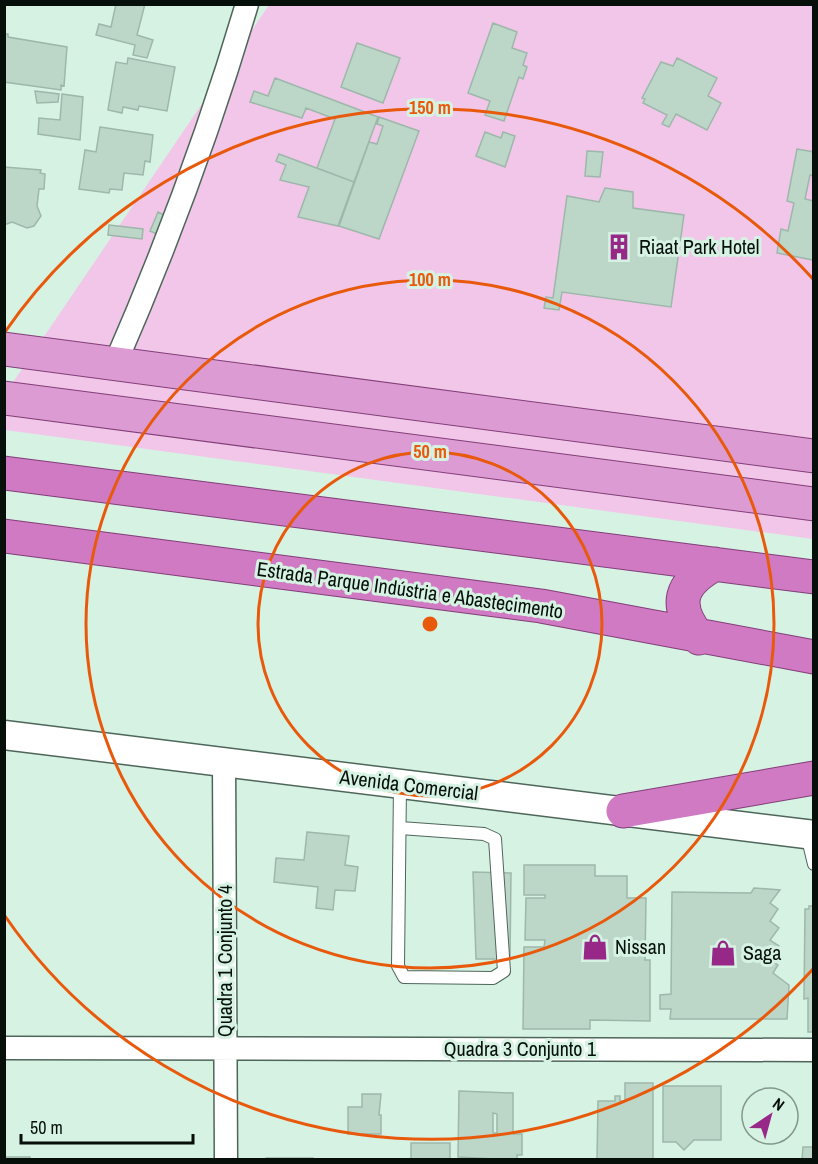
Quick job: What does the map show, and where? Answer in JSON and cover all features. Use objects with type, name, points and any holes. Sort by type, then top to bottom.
[{"type":"highway","points":[[4,473],[813,577]]},
{"type":"highway","name":"Estrada Parque Indústria e Abastecimento","points":[[4,536],[541,606],[699,638],[813,657]]},
{"type":"highway","points":[[699,638],[688,623],[683,609],[683,595],[690,581],[715,564]]},
{"type":"highway","points":[[623,811],[813,778]]},
{"type":"main road","points":[[4,349],[813,456]]},
{"type":"main road","points":[[4,398],[813,504]]},
{"type":"street","points":[[115,364],[176,221],[219,97],[247,4]]},
{"type":"street","name":"Avenida Comercial","points":[[4,735],[810,834]]},
{"type":"street","name":"Quadra 1 Conjunto 4","points":[[224,762],[226,1160]]},
{"type":"street","name":"Quadra 3 Conjunto 1","points":[[4,1048],[813,1050]]},
{"type":"lane","points":[[399,784],[397,950],[398,966],[404,977],[493,978],[504,971],[495,839],[484,834],[400,828]]},
{"type":"lane","points":[[810,834],[813,864]]},
{"type":"shaded area","points":[[269,5],[813,5],[813,539],[5,430],[5,394]]},
{"type":"building","points":[[116,4],[145,4],[137,35],[153,40],[147,58],[133,55],[135,45],[96,35],[99,24],[111,27]]},
{"type":"building","points":[[493,23],[517,32],[512,48],[527,53],[523,65],[527,67],[523,79],[519,77],[504,121],[485,115],[490,101],[468,93]]},
{"type":"building","points":[[4,34],[8,34],[8,37],[67,47],[64,86],[61,85],[61,90],[4,82]]},
{"type":"building","points":[[357,43],[400,58],[383,103],[341,87]]},
{"type":"building","points":[[128,58],[175,67],[167,111],[139,106],[138,110],[123,107],[122,113],[108,110],[116,62],[127,64]]},
{"type":"building","points":[[677,58],[717,78],[708,96],[721,103],[707,130],[676,114],[669,127],[662,124],[667,115],[643,103],[645,99],[642,98],[661,62],[673,66]]},
{"type":"building","points":[[275,78],[378,117],[354,182],[317,168],[335,119],[306,108],[302,118],[250,102],[254,91],[268,96]]},
{"type":"building","points":[[35,91],[59,94],[58,102],[37,103]]},
{"type":"building","points":[[62,94],[83,97],[80,140],[38,134],[39,118],[60,120]]},
{"type":"building","points":[[379,117],[419,131],[379,239],[339,226],[369,142],[377,144],[383,126],[377,124]]},
{"type":"building","points":[[100,127],[153,135],[150,162],[145,161],[143,175],[124,173],[122,190],[110,189],[109,193],[79,189],[85,150],[96,152]]},
{"type":"building","points":[[485,132],[501,138],[503,132],[515,136],[505,167],[476,156]]},
{"type":"building","points":[[797,149],[814,152],[814,176],[810,175],[805,199],[814,201],[813,260],[777,253],[781,229],[788,231],[794,203],[787,201]]},
{"type":"building","points":[[587,151],[603,152],[600,177],[585,176]]},
{"type":"building","points":[[279,154],[354,182],[338,226],[298,217],[309,187],[280,180],[286,165],[276,161]]},
{"type":"building","points":[[4,167],[41,170],[40,173],[45,174],[44,189],[39,189],[37,206],[41,216],[34,226],[27,228],[12,222],[4,225]]},
{"type":"building","name":"Riaat Park Hotel","points":[[605,188],[633,192],[633,208],[684,215],[671,307],[562,292],[559,310],[544,308],[546,297],[553,298],[567,196],[599,202]]},
{"type":"building","points":[[158,212],[166,216],[157,234],[150,231]]},
{"type":"building","points":[[109,225],[143,229],[142,239],[108,235]]},
{"type":"building","points":[[307,832],[349,836],[345,865],[358,867],[355,891],[335,890],[333,910],[316,908],[318,887],[274,882],[276,858],[304,860]]},
{"type":"building","name":"Nissan","points":[[524,865],[595,865],[595,876],[627,876],[627,898],[646,898],[645,960],[650,960],[650,1021],[590,1020],[590,1029],[523,1029],[524,947],[544,947],[545,940],[525,940],[526,898],[545,898],[545,895],[524,895]]},
{"type":"building","points":[[473,872],[511,873],[510,959],[476,959]]},
{"type":"building","name":"Saga","points":[[754,888],[780,890],[770,903],[778,909],[770,921],[779,928],[770,940],[779,946],[769,959],[778,965],[773,973],[789,985],[787,1019],[670,1019],[671,1009],[660,1009],[660,995],[671,994],[672,892],[751,893]]},
{"type":"building","points":[[809,906],[814,906],[814,1032],[808,1032],[808,998],[804,999],[805,909],[809,909]]},
{"type":"building","points":[[625,1083],[653,1083],[653,1160],[597,1160],[598,1101],[615,1101],[615,1096],[620,1096],[620,1101],[625,1101]]},
{"type":"building","points":[[663,1086],[721,1086],[721,1140],[694,1140],[684,1150],[676,1142],[663,1142]]},
{"type":"building","points":[[459,1091],[513,1093],[513,1134],[522,1134],[522,1155],[517,1155],[517,1160],[458,1157]],"holes":[[[493,1113],[497,1114],[497,1133],[493,1133]]]},
{"type":"building","points":[[362,1094],[381,1094],[379,1115],[381,1115],[381,1134],[348,1134],[348,1107],[362,1107]]},
{"type":"building","points":[[411,1143],[450,1143],[450,1160],[411,1160]]},
{"type":"building","points":[[803,1147],[814,1147],[814,1160],[802,1160]]},
{"type":"building","points":[[4,1157],[30,1157],[30,1160],[4,1160]]},
{"type":"building","points":[[266,1158],[313,1158],[313,1160],[264,1160]]},
{"type":"place","name":"Riaat Park Hotel","points":[[619,247]]},
{"type":"place","name":"Nissan","points":[[595,947]]},
{"type":"place","name":"Saga","points":[[723,953]]}]
